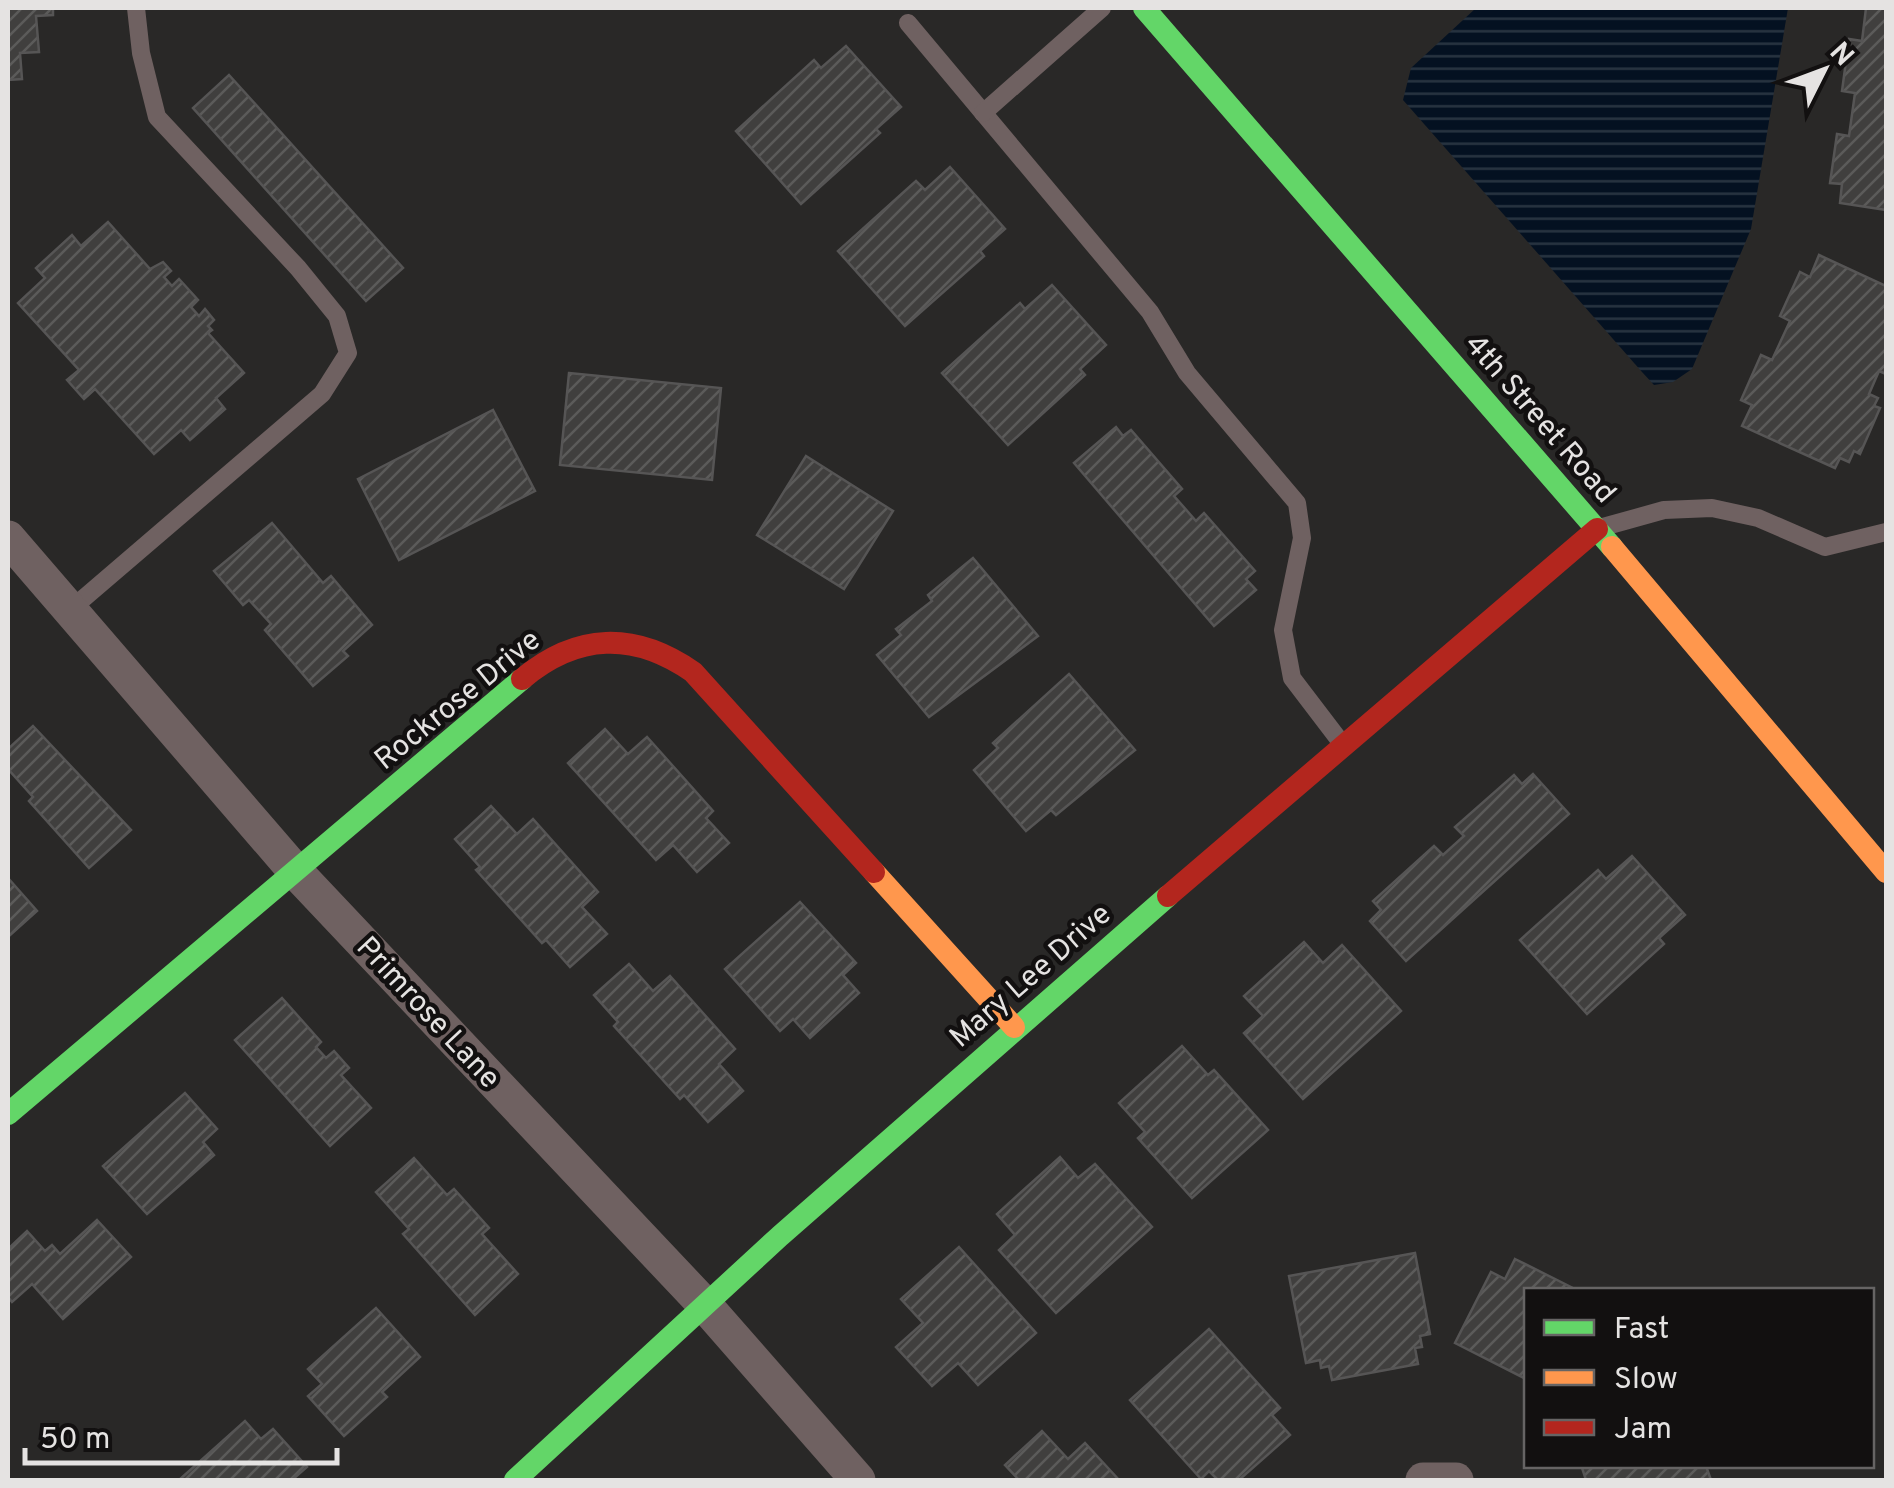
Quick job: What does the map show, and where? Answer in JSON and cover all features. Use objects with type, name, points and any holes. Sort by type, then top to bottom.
[{"type":"street","name":"4th Street Road","points":[[1144,8],[1597,529],[1886,872]]},
{"type":"street","name":"Mary Lee Drive","points":[[515,1480],[703,1303],[1014,1027],[1597,529]]},
{"type":"street","name":"Primrose Lane","points":[[8,538],[296,872],[703,1303],[858,1480]]},
{"type":"street","name":"Rockrose Drive","points":[[8,1114],[543,662],[590,642],[640,642],[693,672],[1014,1027]]},
{"type":"street","points":[[1423,1480],[1456,1480]]},
{"type":"lane","points":[[70,610],[322,394],[348,354],[337,316],[157,116],[140,53],[136,8]]},
{"type":"lane","points":[[984,113],[1102,8]]},
{"type":"lane","points":[[908,23],[1150,312],[1187,373],[1298,504],[1302,538],[1283,630],[1292,678],[1344,746]]},
{"type":"lane","points":[[1597,529],[1664,510],[1712,508],[1758,518],[1824,546],[1886,532]]},
{"type":"water","points":[[1476,8],[1788,8],[1751,229],[1692,369],[1673,382],[1654,385],[1403,100],[1411,68]]},
{"type":"building","points":[[8,8],[53,8],[53,15],[36,16],[39,52],[20,53],[22,79],[8,80]]},
{"type":"building","points":[[1866,8],[1886,8],[1886,210],[1840,203],[1842,184],[1830,183],[1837,134],[1849,136],[1855,93],[1842,91],[1849,39],[1862,41]]},
{"type":"building","points":[[846,46],[901,107],[876,129],[880,133],[801,204],[736,131],[814,60],[821,68]]},
{"type":"building","points":[[229,75],[403,268],[366,301],[193,108]]},
{"type":"building","points":[[950,167],[1005,229],[980,251],[984,256],[905,326],[838,251],[916,181],[925,190]]},
{"type":"building","points":[[108,222],[150,269],[163,262],[171,271],[164,277],[172,286],[179,279],[198,300],[191,307],[199,316],[205,309],[214,320],[208,333],[244,373],[216,398],[225,409],[190,440],[181,430],[154,454],[95,389],[84,399],[67,380],[79,370],[18,303],[45,278],[36,268],[72,235],[81,246]]},
{"type":"building","points":[[1819,255],[1886,286],[1886,374],[1879,371],[1869,394],[1878,398],[1874,406],[1880,408],[1860,454],[1854,451],[1849,462],[1840,458],[1835,468],[1742,426],[1752,405],[1741,400],[1761,355],[1772,360],[1790,321],[1780,316],[1800,272],[1810,277]]},
{"type":"building","points":[[1052,285],[1106,345],[1080,369],[1085,375],[1008,445],[942,373],[1020,303],[1025,309]]},
{"type":"building","points":[[569,373],[721,388],[712,480],[560,465]]},
{"type":"building","points":[[493,410],[535,491],[399,560],[358,479]]},
{"type":"building","points":[[1116,427],[1123,436],[1131,430],[1182,489],[1174,496],[1196,521],[1204,513],[1255,571],[1246,579],[1256,590],[1214,626],[1074,463]]},
{"type":"building","points":[[806,456],[893,511],[844,589],[757,535]]},
{"type":"building","points":[[272,523],[323,583],[331,576],[372,625],[343,651],[348,656],[313,686],[265,630],[271,624],[249,600],[243,605],[214,571]]},
{"type":"building","points":[[973,558],[1038,636],[929,717],[877,655],[901,635],[896,629],[932,601],[928,595]]},
{"type":"building","points":[[1069,674],[1135,750],[1056,815],[1051,810],[1026,831],[974,770],[998,748],[993,743]]},
{"type":"building","points":[[33,726],[131,830],[89,868],[29,801],[33,797],[8,769],[8,749]]},
{"type":"building","points":[[605,729],[628,754],[647,737],[713,811],[706,818],[729,843],[697,872],[673,845],[656,860],[568,763]]},
{"type":"building","points":[[1533,774],[1569,814],[1406,961],[1370,921],[1381,910],[1373,901],[1434,846],[1443,855],[1464,836],[1455,827],[1514,775],[1522,784]]},
{"type":"building","points":[[491,806],[517,834],[533,819],[598,892],[582,907],[607,934],[570,967],[546,940],[542,943],[476,870],[480,867],[455,839]]},
{"type":"building","points":[[1632,856],[1685,915],[1659,938],[1664,944],[1587,1014],[1520,940],[1598,870],[1606,879]]},
{"type":"building","points":[[8,878],[37,911],[8,937]]},
{"type":"building","points":[[800,902],[856,963],[843,975],[859,993],[810,1038],[793,1019],[780,1031],[725,969]]},
{"type":"building","points":[[1304,942],[1323,963],[1342,945],[1401,1011],[1303,1099],[1244,1033],[1263,1016],[1244,996]]},
{"type":"building","points":[[629,964],[653,991],[670,976],[735,1049],[719,1064],[743,1091],[708,1122],[684,1095],[680,1099],[614,1026],[618,1022],[594,995]]},
{"type":"building","points":[[282,998],[321,1042],[316,1047],[326,1058],[334,1051],[349,1068],[341,1075],[371,1108],[330,1146],[235,1040]]},
{"type":"building","points":[[1182,1046],[1208,1075],[1214,1070],[1268,1130],[1192,1198],[1138,1138],[1145,1132],[1119,1103]]},
{"type":"building","points":[[185,1093],[217,1129],[203,1142],[214,1155],[147,1214],[103,1166]]},
{"type":"building","points":[[1060,1157],[1078,1178],[1095,1164],[1152,1227],[1056,1313],[999,1250],[1015,1235],[997,1214]]},
{"type":"building","points":[[414,1158],[447,1195],[454,1189],[489,1228],[482,1234],[518,1274],[475,1315],[403,1234],[409,1229],[376,1192]]},
{"type":"building","points":[[97,1220],[131,1257],[63,1319],[32,1284],[12,1302],[8,1297],[8,1249],[27,1231],[45,1251],[52,1245],[60,1254]]},
{"type":"building","points":[[959,1247],[1036,1333],[978,1385],[958,1363],[932,1386],[896,1347],[923,1323],[901,1299]]},
{"type":"building","points":[[1415,1253],[1430,1334],[1420,1336],[1422,1347],[1415,1348],[1418,1364],[1332,1380],[1329,1366],[1321,1368],[1320,1360],[1306,1363],[1289,1276]]},
{"type":"building","points":[[1515,1259],[1573,1288],[1524,1288],[1524,1378],[1455,1343],[1491,1272],[1505,1279]]},
{"type":"building","points":[[376,1308],[420,1357],[382,1392],[387,1397],[344,1436],[308,1396],[322,1384],[308,1369]]},
{"type":"building","points":[[1209,1329],[1280,1408],[1272,1415],[1290,1435],[1239,1480],[1218,1480],[1209,1471],[1201,1479],[1130,1400]]},
{"type":"building","points":[[245,1421],[261,1439],[273,1429],[307,1467],[292,1480],[179,1480]]},
{"type":"building","points":[[1042,1431],[1068,1459],[1085,1443],[1119,1480],[1019,1480],[1005,1465]]},
{"type":"building","points":[[1582,1468],[1707,1468],[1711,1480],[1586,1480]]},
{"type":"traffic: fast","points":[[1144,8],[1612,547]]},
{"type":"traffic: fast","points":[[8,1114],[522,679]]},
{"type":"traffic: fast","points":[[515,1480],[780,1236],[1168,896]]},
{"type":"traffic: slow","points":[[1612,547],[1886,872]]},
{"type":"traffic: slow","points":[[874,872],[1014,1027]]},
{"type":"traffic: jam","points":[[1168,896],[1597,529]]},
{"type":"traffic: jam","points":[[522,679],[564,653],[606,643],[649,649],[671,659],[693,672],[874,872]]}]
